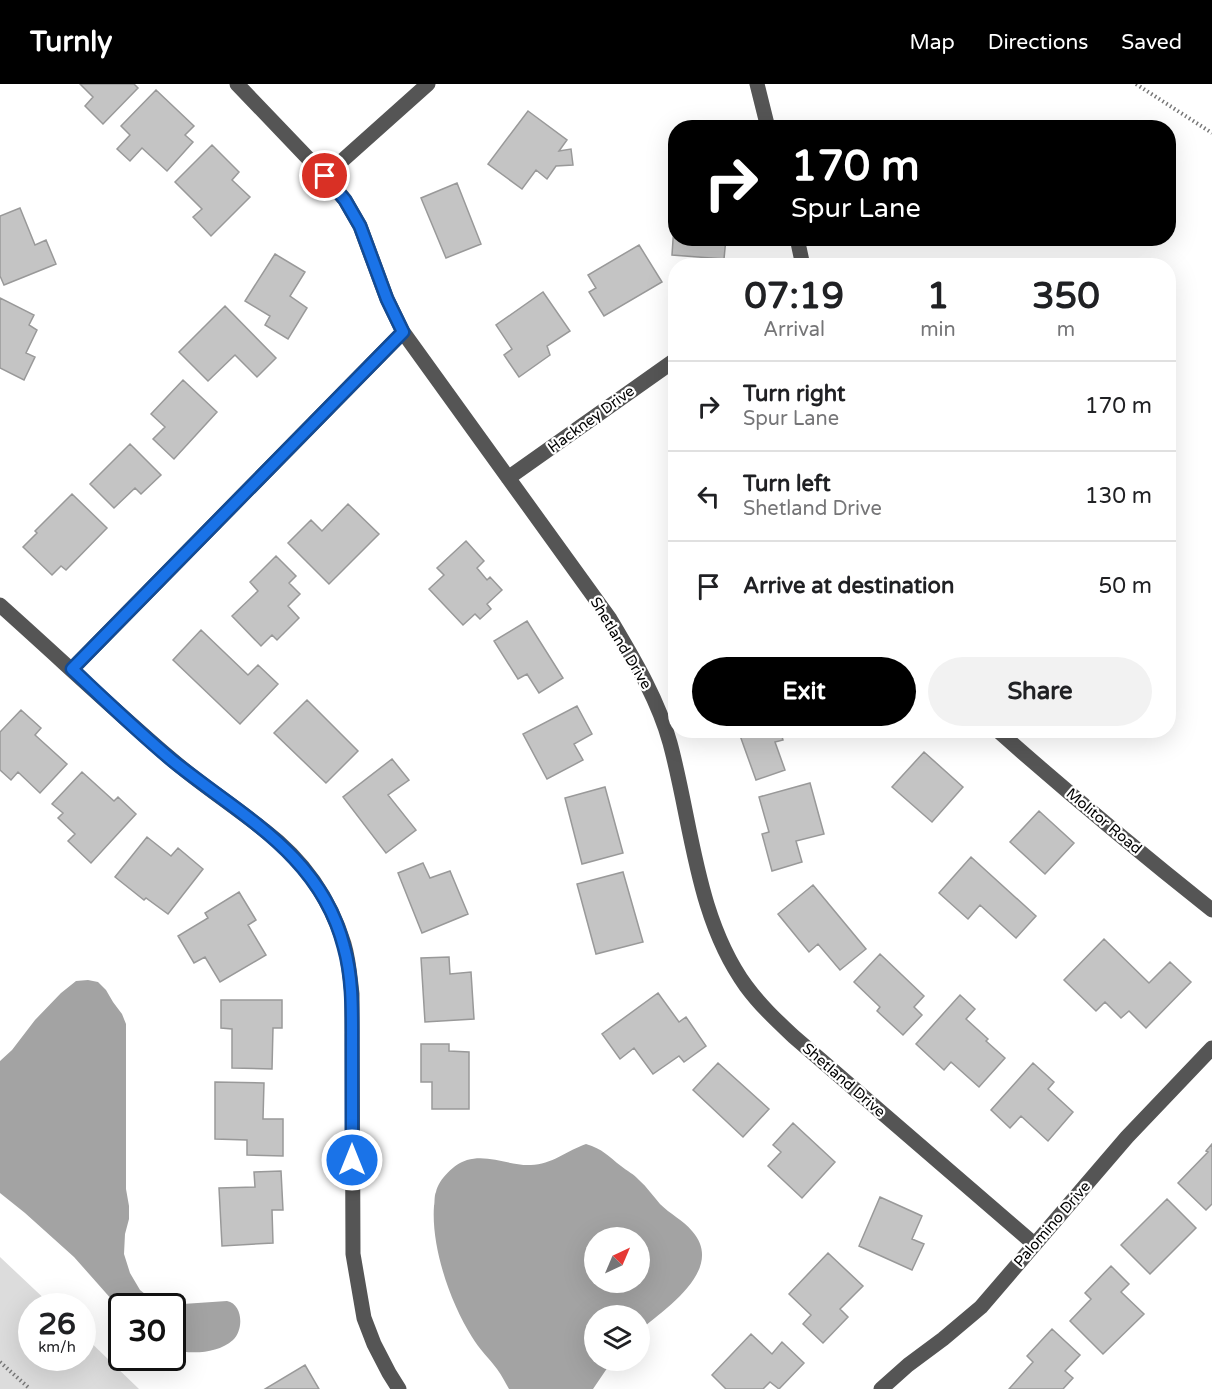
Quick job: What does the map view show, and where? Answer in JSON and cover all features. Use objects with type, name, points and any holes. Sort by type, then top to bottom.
[{"type":"street","name":"Shetland Drive","points":[[237,84],[345,200],[360,226],[387,299],[403,332],[610,619],[632,655],[651,694],[669,741],[705,902],[716,931],[745,985],[765,1010],[793,1036],[1034,1244]]},
{"type":"street","points":[[325,176],[428,84]]},
{"type":"street","points":[[757,84],[766,120]]},
{"type":"street","points":[[72,669],[403,332]]},
{"type":"street","name":"Hackney Drive","points":[[508,478],[668,365]]},
{"type":"street","points":[[0,605],[170,759],[265,830],[292,855],[310,876],[326,901],[344,945],[352,994],[353,1254],[364,1318],[388,1373],[399,1389]]},
{"type":"street","name":"Molitor Road","points":[[1007,738],[1154,864],[1212,910]]},
{"type":"street","name":"Palomino Drive","points":[[881,1389],[981,1307],[1126,1137],[1212,1048]]},
{"type":"path","points":[[1136,84],[1212,133]]},
{"type":"path","points":[[0,1362],[30,1389]]},
{"type":"shaded area","points":[[76,981],[98,982],[122,1014],[126,1024],[126,1189],[129,1219],[125,1234],[124,1254],[130,1273],[144,1293],[108,1293],[108,1295],[74,1257],[0,1193],[0,1061],[12,1050],[35,1020]]},
{"type":"shaded area","points":[[586,1144],[605,1153],[637,1178],[660,1204],[692,1231],[701,1245],[702,1260],[697,1274],[688,1287],[650,1322],[650,1305],[584,1305],[584,1371],[605,1371],[593,1389],[509,1389],[497,1369],[472,1337],[456,1308],[439,1256],[434,1222],[435,1194],[440,1182],[448,1173],[467,1160],[483,1158],[523,1165],[552,1160]]},
{"type":"shaded area","points":[[0,1257],[38,1293],[18,1293],[18,1371],[96,1371],[96,1348],[108,1359],[108,1371],[120,1371],[139,1389],[0,1389]]},
{"type":"shaded area","points":[[227,1301],[232,1303],[239,1312],[240,1318],[237,1336],[220,1348],[186,1352],[186,1304]]},
{"type":"building","points":[[80,84],[134,84],[138,88],[103,124],[85,106],[93,97]]},
{"type":"building","points":[[156,90],[194,126],[185,135],[193,142],[167,171],[142,148],[130,161],[117,149],[130,135],[121,126]]},
{"type":"building","points":[[528,111],[567,140],[559,151],[571,149],[573,165],[556,166],[547,179],[536,170],[522,189],[488,164]]},
{"type":"building","points":[[212,145],[239,172],[232,180],[250,197],[211,236],[193,217],[202,209],[175,182]]},
{"type":"building","points":[[457,183],[481,244],[446,258],[421,198]]},
{"type":"building","points":[[20,208],[35,245],[46,240],[56,264],[4,285],[0,276],[0,216]]},
{"type":"building","points":[[639,245],[662,282],[604,316],[589,292],[596,288],[588,275]]},
{"type":"building","points":[[673,246],[725,246],[724,258],[672,255]]},
{"type":"building","points":[[275,254],[305,272],[290,296],[307,308],[288,339],[265,325],[270,316],[245,301]]},
{"type":"building","points":[[543,292],[570,331],[547,346],[550,355],[519,377],[504,355],[512,349],[496,325]]},
{"type":"building","points":[[0,298],[34,315],[29,325],[37,330],[26,353],[35,357],[24,380],[0,368]]},
{"type":"building","points":[[225,306],[276,358],[257,377],[235,355],[208,381],[179,352]]},
{"type":"building","points":[[183,380],[217,412],[174,459],[153,439],[165,427],[151,414]]},
{"type":"building","points":[[130,444],[161,475],[141,494],[135,488],[114,508],[90,484]]},
{"type":"building","points":[[72,494],[107,528],[66,570],[61,566],[52,575],[23,547],[37,533],[35,531]]},
{"type":"building","points":[[348,504],[379,534],[329,584],[288,543],[311,520],[322,531]]},
{"type":"building","points":[[466,541],[484,561],[477,568],[487,580],[490,577],[502,590],[487,604],[491,609],[480,619],[475,614],[463,625],[429,589],[444,575],[437,568]]},
{"type":"building","points":[[276,556],[296,576],[289,583],[300,594],[288,606],[299,618],[277,640],[272,635],[261,646],[232,616],[258,591],[250,582]]},
{"type":"building","points":[[527,621],[563,678],[539,693],[527,674],[518,679],[494,641]]},
{"type":"building","points":[[201,630],[248,675],[258,665],[278,684],[240,724],[173,660]]},
{"type":"building","points":[[307,700],[358,751],[326,783],[274,733]]},
{"type":"building","points":[[577,706],[592,734],[574,744],[583,760],[547,779],[523,734]]},
{"type":"building","points":[[21,710],[41,728],[35,735],[67,764],[40,793],[18,772],[11,780],[0,770],[0,732]]},
{"type":"building","points":[[741,738],[782,738],[783,740],[775,742],[785,770],[756,780]]},
{"type":"building","points":[[924,752],[963,787],[932,822],[892,787]]},
{"type":"building","points":[[392,759],[409,780],[388,795],[416,830],[386,853],[343,797]]},
{"type":"building","points":[[82,772],[114,801],[118,797],[136,814],[91,863],[68,841],[75,834],[58,818],[63,813],[52,804]]},
{"type":"building","points":[[810,783],[824,834],[796,841],[802,862],[772,871],[762,834],[769,832],[759,797]]},
{"type":"building","points":[[605,787],[623,853],[582,864],[565,798]]},
{"type":"building","points":[[1039,811],[1074,843],[1045,874],[1010,842]]},
{"type":"building","points":[[147,837],[171,856],[178,848],[203,869],[168,914],[146,898],[144,900],[115,877]]},
{"type":"building","points":[[971,857],[1036,916],[1016,938],[980,905],[968,919],[939,893]]},
{"type":"building","points":[[423,863],[430,878],[450,871],[468,914],[422,933],[398,873]]},
{"type":"building","points":[[623,872],[643,942],[596,954],[577,884]]},
{"type":"building","points":[[813,885],[866,949],[840,970],[818,944],[809,952],[778,914]]},
{"type":"building","points":[[239,892],[256,920],[248,925],[266,955],[220,982],[205,957],[194,963],[178,936],[208,918],[205,913]]},
{"type":"building","points":[[1104,939],[1149,983],[1170,962],[1191,982],[1146,1028],[1129,1011],[1121,1018],[1105,1002],[1096,1011],[1064,980]]},
{"type":"building","points":[[880,954],[924,996],[914,1007],[922,1015],[903,1035],[877,1011],[880,1007],[854,982]]},
{"type":"building","points":[[449,957],[450,974],[471,972],[474,1019],[425,1022],[421,958]]},
{"type":"building","points":[[658,993],[679,1022],[686,1017],[706,1046],[684,1062],[679,1056],[653,1074],[634,1048],[620,1059],[602,1034]]},
{"type":"building","points":[[960,995],[975,1009],[966,1019],[1005,1058],[979,1087],[951,1062],[944,1070],[916,1044]]},
{"type":"building","points":[[221,1000],[282,1000],[282,1028],[273,1028],[272,1069],[232,1068],[232,1029],[221,1028]]},
{"type":"building","points":[[421,1044],[449,1044],[449,1051],[469,1052],[469,1109],[432,1109],[432,1082],[421,1082]]},
{"type":"building","points":[[718,1063],[769,1109],[743,1137],[693,1090]]},
{"type":"building","points":[[1033,1063],[1054,1082],[1048,1089],[1073,1112],[1048,1141],[1021,1116],[1010,1128],[991,1110]]},
{"type":"building","points":[[215,1082],[264,1083],[263,1119],[283,1119],[283,1156],[247,1155],[247,1140],[215,1139]]},
{"type":"building","points":[[793,1123],[835,1162],[802,1198],[768,1166],[781,1152],[773,1145]]},
{"type":"building","points":[[1212,1144],[1212,1204],[1206,1210],[1178,1183],[1208,1152],[1206,1151]]},
{"type":"building","points":[[281,1171],[283,1210],[272,1210],[273,1243],[222,1246],[219,1188],[255,1187],[254,1172]]},
{"type":"building","points":[[880,1197],[922,1216],[912,1239],[924,1244],[912,1270],[859,1246]]},
{"type":"building","points":[[1167,1199],[1196,1228],[1150,1274],[1121,1245]]},
{"type":"building","points":[[828,1253],[863,1286],[840,1309],[848,1317],[823,1343],[803,1324],[811,1315],[789,1294]]},
{"type":"building","points":[[1111,1266],[1129,1284],[1121,1292],[1144,1314],[1103,1354],[1070,1321],[1091,1299],[1085,1293]]},
{"type":"building","points":[[1052,1329],[1080,1355],[1065,1371],[1073,1378],[1063,1389],[1009,1389],[1033,1362],[1027,1356]]},
{"type":"building","points":[[751,1334],[772,1354],[782,1342],[804,1363],[779,1389],[770,1382],[763,1389],[726,1389],[712,1375]]},
{"type":"building","points":[[305,1365],[319,1389],[265,1389]]},
{"type":"route","points":[[325,176],[345,200],[360,226],[387,299],[403,332],[72,669],[170,759],[265,830],[292,855],[310,876],[326,901],[344,945],[352,994],[352,1160]]}]
